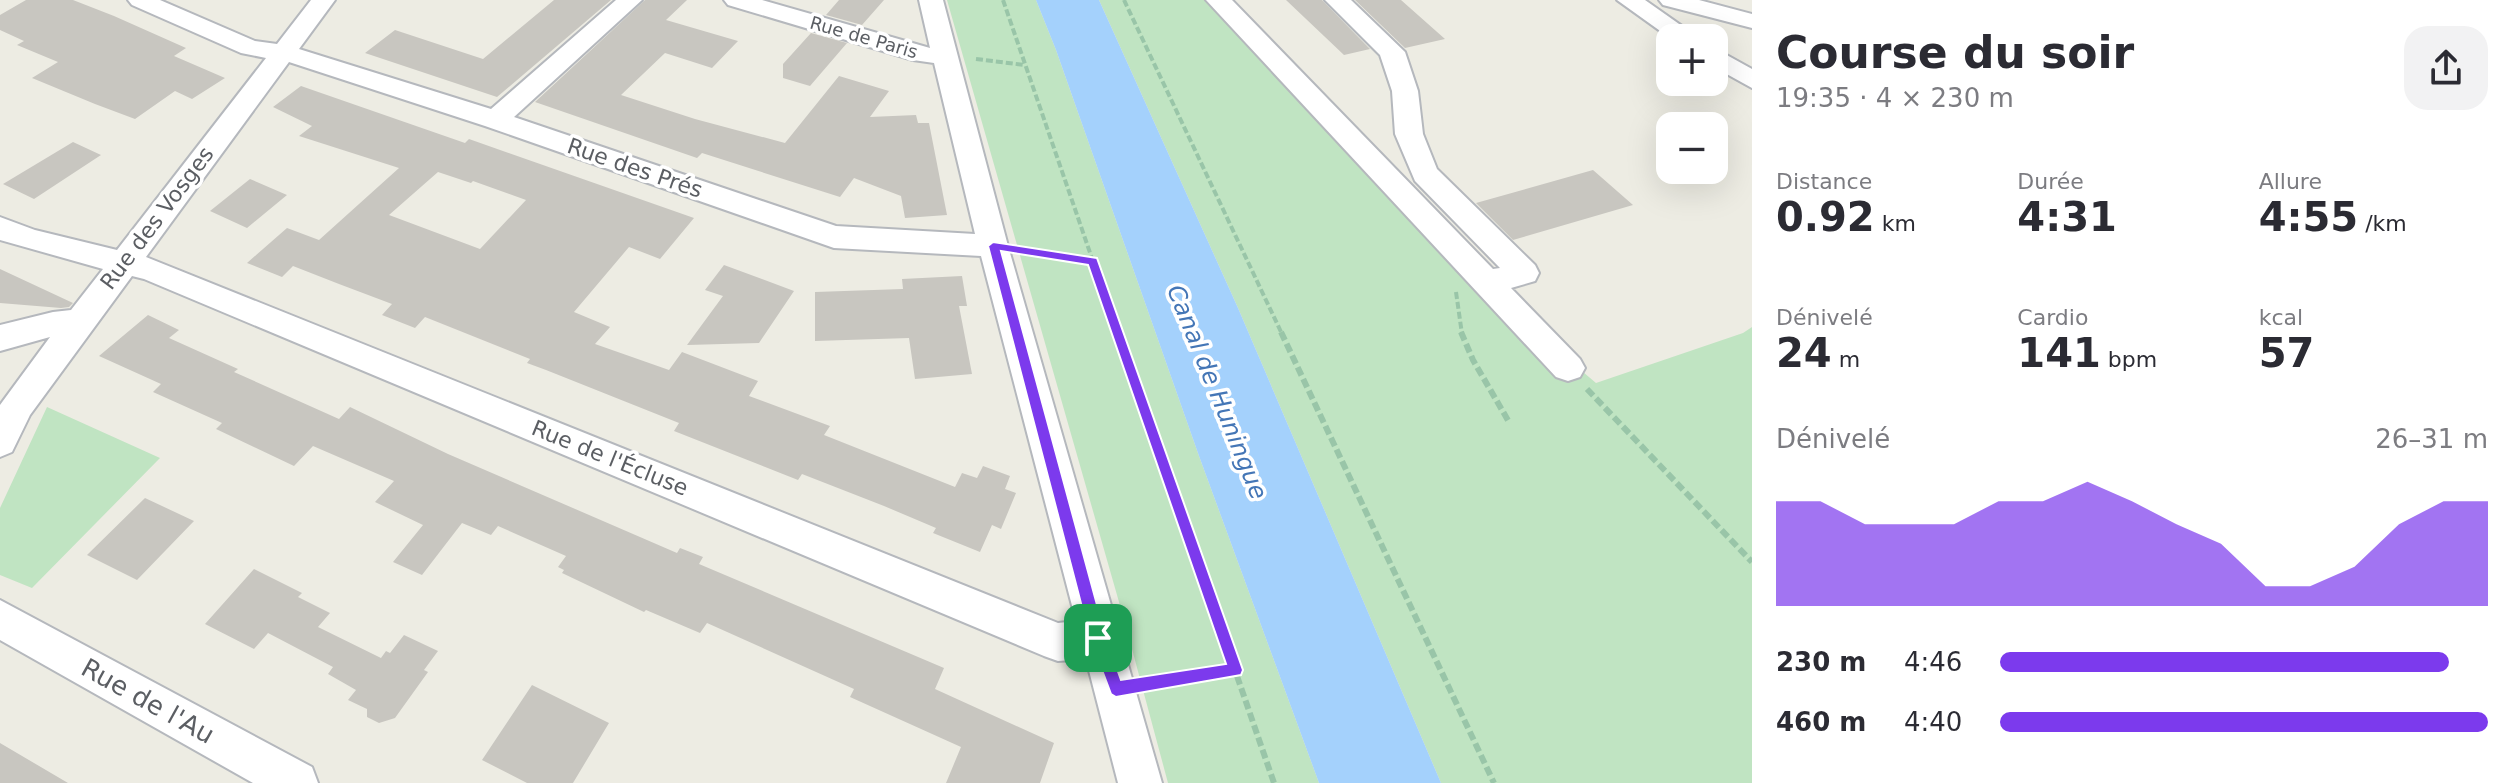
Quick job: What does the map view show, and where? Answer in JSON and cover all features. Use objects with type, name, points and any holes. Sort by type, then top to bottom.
[{"type":"street","name":"Rue des Prés","points":[[140,0],[250,48],[284,52],[495,120],[834,237],[993,246]]},
{"type":"street","name":"Rue des Vosges","points":[[0,442],[16,407],[323,0]]},
{"type":"street","points":[[495,120],[630,0]]},
{"type":"street","name":"Rue de Paris","points":[[736,0],[922,55],[947,56]]},
{"type":"street","points":[[931,0],[993,246],[1140,783]]},
{"type":"street","points":[[1218,0],[1296,78],[1484,283],[1568,368]]},
{"type":"street","points":[[1337,0],[1392,52],[1405,91],[1409,134],[1425,174],[1524,273],[1484,283]]},
{"type":"street","points":[[1629,0],[1666,24]]},
{"type":"street","points":[[1671,0],[1752,21]]},
{"type":"street","points":[[1728,65],[1752,80]]},
{"type":"street","name":"Rue de l'Écluse","points":[[0,228],[28,239],[124,262],[167,276],[1058,642],[1098,638]]},
{"type":"street","points":[[0,338],[53,324],[79,322]]},
{"type":"street","name":"Rue de l'Au","points":[[0,619],[296,783]]},
{"type":"path","points":[[1003,0],[1274,783]]},
{"type":"path","points":[[1124,0],[1494,783]]},
{"type":"path","points":[[947,56],[1025,65]]},
{"type":"path","points":[[993,246],[1093,261]]},
{"type":"path","points":[[1458,255],[1455,302],[1469,354],[1509,422]]},
{"type":"path","points":[[1568,368],[1752,562]]},
{"type":"path","points":[[1116,689],[1236,670]]},
{"type":"green space","points":[[947,0],[1036,0],[1319,783],[1168,783]]},
{"type":"green space","points":[[1099,0],[1208,0],[1426,239],[1596,383],[1743,333],[1752,327],[1752,783],[1441,783],[1238,308]]},
{"type":"green space","points":[[47,407],[160,458],[32,588],[0,575],[0,508]]},
{"type":"water","name":"Canal de Huningue","points":[[1036,0],[1099,0],[1238,308],[1441,783],[1319,783]]},
{"type":"building","points":[[26,0],[73,0],[114,16],[186,48],[174,56],[225,78],[192,99],[175,91],[135,119],[95,104],[32,78],[58,62],[17,45],[24,41],[0,30],[0,15]]},
{"type":"building","points":[[554,0],[611,0],[497,97],[365,53],[395,30],[483,59]]},
{"type":"building","points":[[645,0],[687,0],[666,20],[738,41],[712,68],[665,53],[621,95],[785,143],[839,76],[889,91],[870,117],[916,115],[918,123],[929,123],[947,215],[905,218],[901,196],[854,178],[840,197],[702,153],[697,158],[535,102]]},
{"type":"building","points":[[839,0],[884,0],[862,25],[826,15]]},
{"type":"building","points":[[1286,0],[1322,0],[1370,49],[1344,55]]},
{"type":"building","points":[[1355,0],[1401,0],[1445,39],[1405,48]]},
{"type":"building","points":[[811,33],[847,43],[810,86],[783,78],[783,64]]},
{"type":"building","points":[[301,86],[465,143],[469,139],[694,218],[660,259],[629,247],[574,312],[610,327],[595,344],[669,370],[682,352],[758,381],[749,396],[830,426],[824,435],[955,487],[962,473],[977,478],[983,466],[1010,476],[1005,489],[1016,493],[1001,529],[992,525],[980,552],[933,533],[936,528],[884,506],[802,474],[798,480],[674,431],[679,423],[527,363],[530,359],[425,317],[415,328],[382,315],[392,304],[293,266],[282,277],[247,263],[287,228],[319,240],[399,168],[299,136],[312,126],[273,107]],"holes":[[[438,172],[471,183],[473,181],[526,200],[480,249],[389,215]]]},
{"type":"building","points":[[73,142],[101,155],[34,199],[3,184]]},
{"type":"building","points":[[1593,170],[1633,205],[1513,240],[1476,203]]},
{"type":"building","points":[[250,179],[287,195],[247,228],[210,211]]},
{"type":"building","points":[[724,265],[794,291],[759,343],[687,345],[723,296],[705,290]]},
{"type":"building","points":[[0,269],[73,303],[61,308],[0,303]]},
{"type":"building","points":[[962,276],[967,306],[959,306],[972,374],[915,379],[909,338],[815,341],[815,292],[903,289],[902,279]]},
{"type":"building","points":[[148,315],[179,330],[169,338],[238,369],[234,372],[339,419],[350,407],[448,454],[677,553],[680,548],[703,557],[699,564],[944,668],[935,689],[1054,743],[1040,783],[946,783],[961,747],[850,697],[854,689],[707,623],[700,633],[646,610],[644,612],[562,573],[564,570],[558,567],[566,556],[498,526],[491,535],[462,523],[422,575],[393,562],[423,525],[375,502],[394,481],[313,446],[294,466],[216,429],[222,423],[153,392],[161,384],[99,356]]},
{"type":"building","points":[[145,498],[194,521],[137,580],[87,555]]},
{"type":"building","points":[[254,569],[302,593],[298,597],[330,613],[318,627],[381,658],[386,651],[390,653],[404,635],[438,651],[424,670],[428,672],[395,718],[379,723],[367,717],[367,709],[348,700],[356,690],[328,674],[333,667],[268,633],[254,649],[205,624]]},
{"type":"building","points":[[532,685],[609,723],[573,783],[527,783],[482,760]]},
{"type":"building","points":[[0,743],[68,783],[0,783]]},
{"type":"route","points":[[993,246],[1093,261],[1236,670],[1116,689],[1098,638],[1072,540],[993,246]]}]
